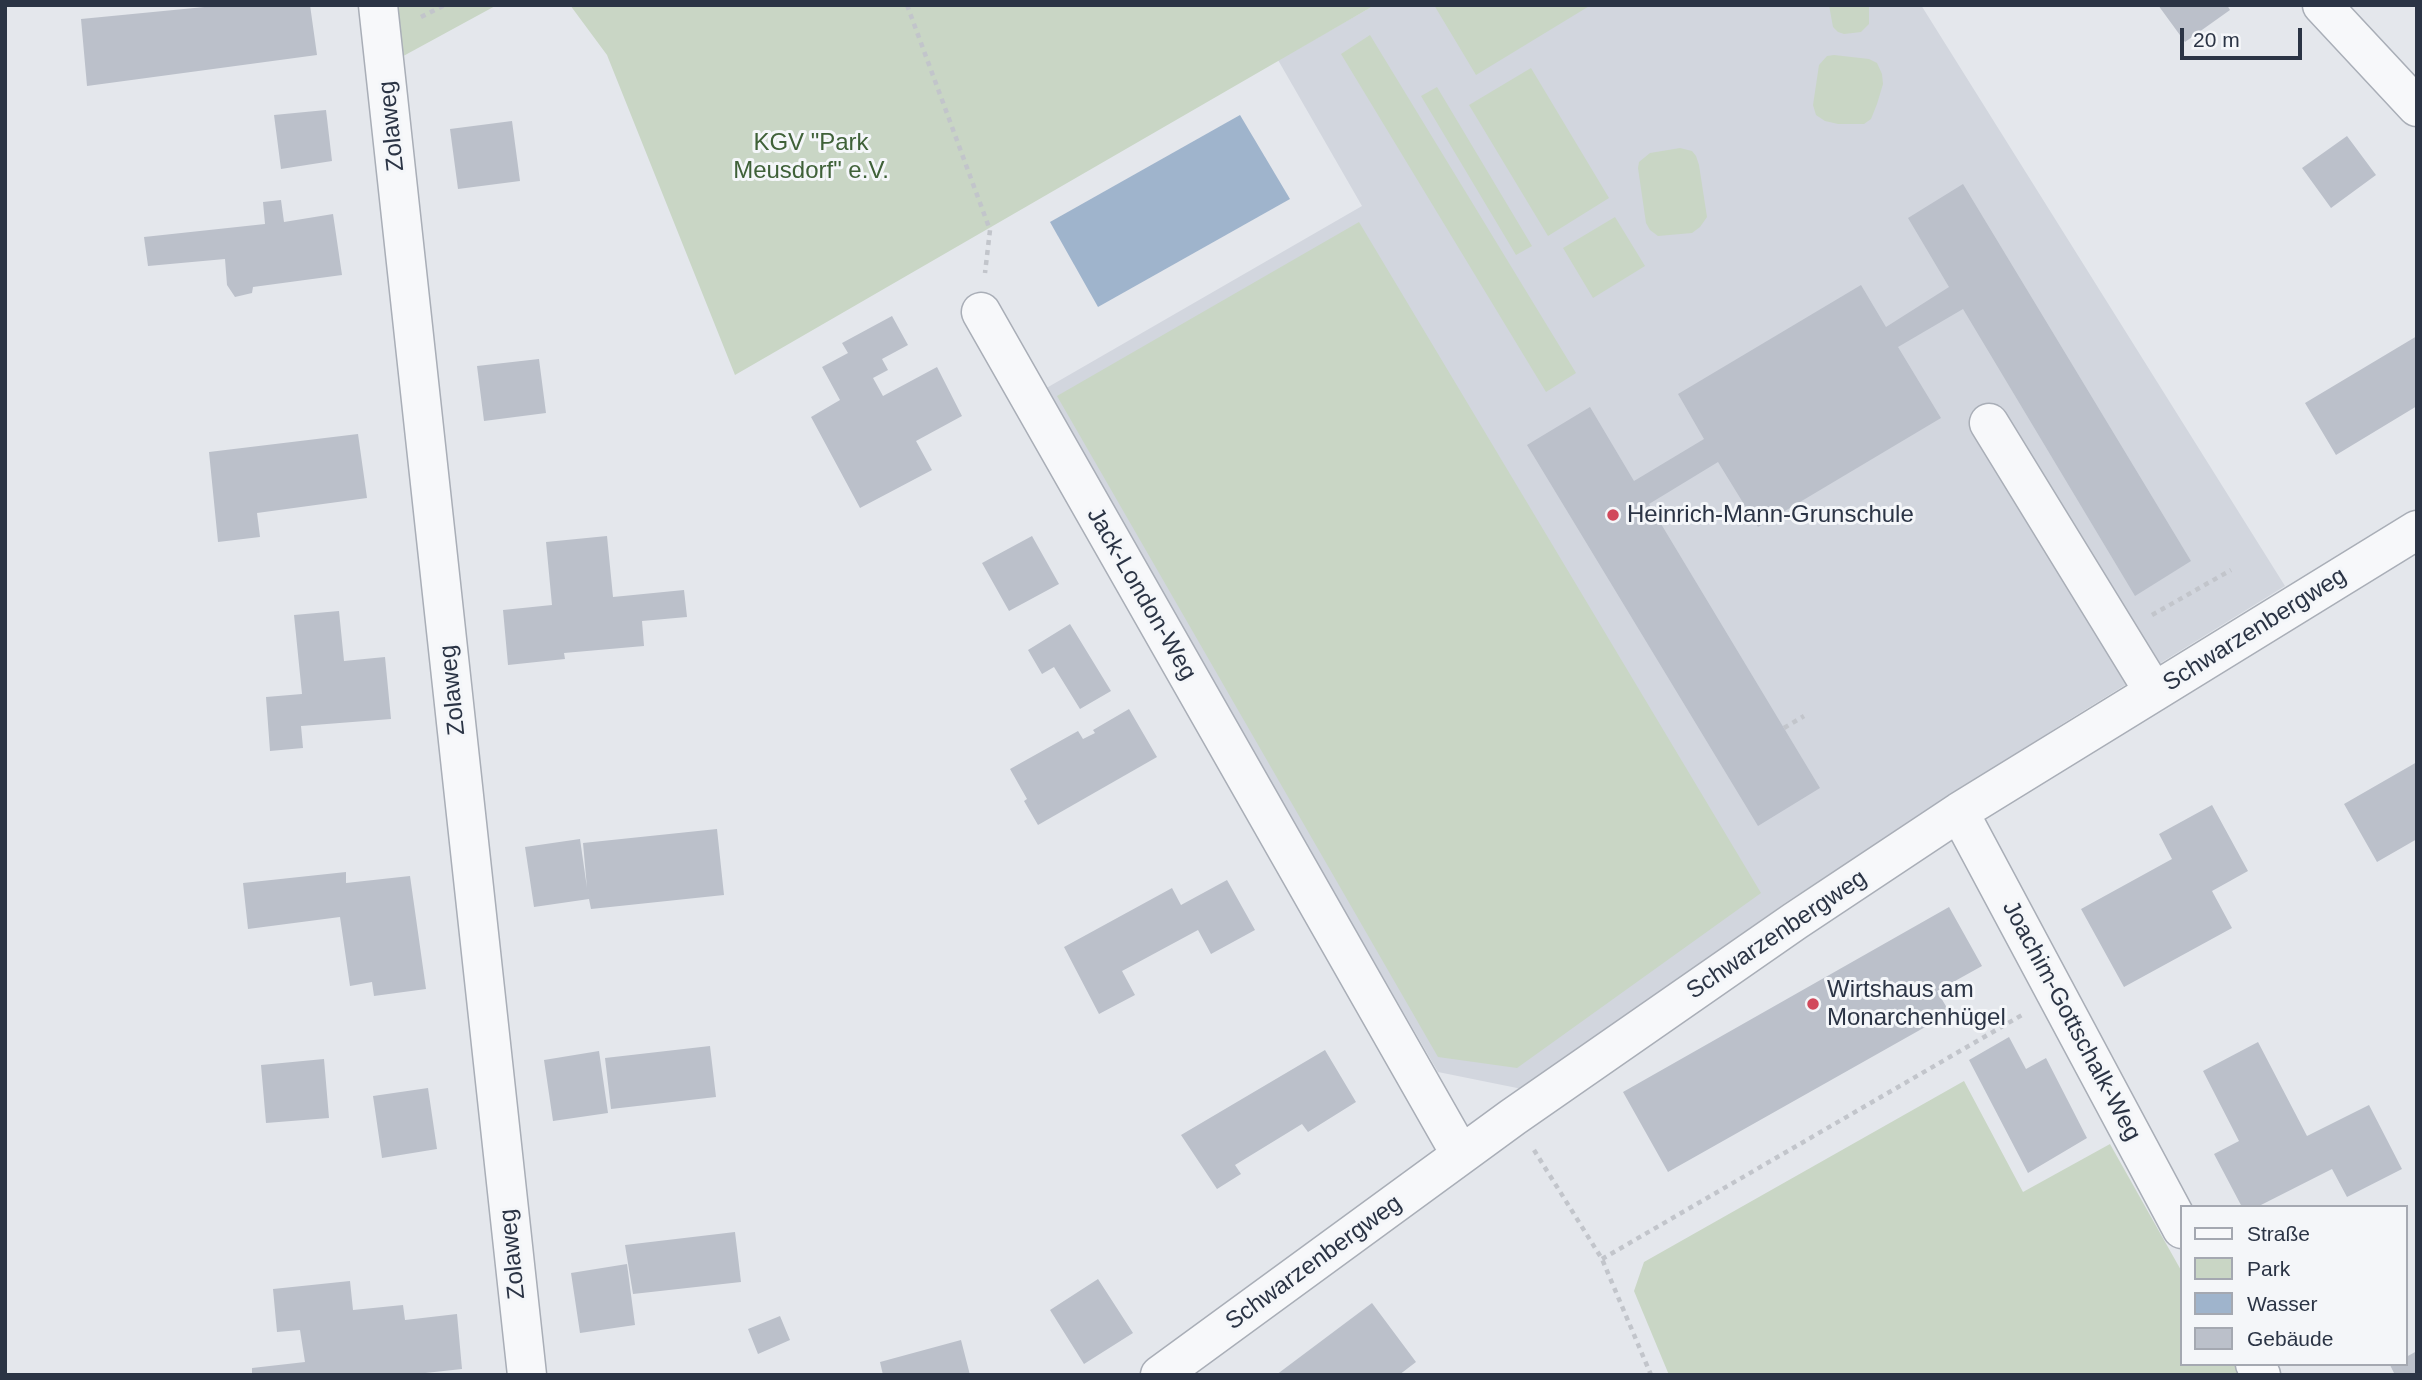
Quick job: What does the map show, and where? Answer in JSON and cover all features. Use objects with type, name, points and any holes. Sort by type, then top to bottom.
[{"type":"street","name":"Zolaweg","points":[[378,5],[527,1375]]},
{"type":"street","points":[[2322,5],[2417,107]]},
{"type":"street","name":"Jack-London-Weg","points":[[981,312],[1461,1155]]},
{"type":"street","points":[[1989,423],[2154,692]]},
{"type":"street","name":"Schwarzenbergweg","points":[[1160,1375],[1513,1117],[1795,921],[1959,812],[2417,530]]},
{"type":"street","name":"Joachim-Gottschalk-Weg","points":[[1959,812],[2180,1225]]},
{"type":"path","points":[[907,5],[990,230],[981,312]]},
{"type":"path","points":[[2118,635],[2231,570]]},
{"type":"path","points":[[1784,728],[1804,716]]},
{"type":"path","points":[[1602,1259],[2056,995]]},
{"type":"path","points":[[1513,1117],[1602,1259],[1651,1375]]},
{"type":"shaded area","points":[[1375,5],[1921,5],[2285,586],[2067,721],[1785,903],[1527,1090],[1438,1072],[1043,390],[1362,206],[1278,60]]},
{"type":"green space","points":[[378,5],[497,5],[385,66]]},
{"type":"green space","name":"KGV \"Park Meusdorf\" e.V.","points":[[570,5],[1375,5],[735,375],[607,55]]},
{"type":"green space","points":[[1434,5],[1591,5],[1476,75]]},
{"type":"green space","points":[[1829,5],[1869,5],[1869,24],[1861,32],[1838,32],[1833,27]]},
{"type":"green space","points":[[1370,35],[1576,373],[1546,392],[1341,54]]},
{"type":"green space","points":[[1827,56],[1869,59],[1877,63],[1882,74],[1883,84],[1877,104],[1871,119],[1864,124],[1838,124],[1825,121],[1816,115],[1813,105],[1819,65]]},
{"type":"green space","points":[[1531,68],[1609,198],[1548,236],[1469,105]]},
{"type":"green space","points":[[1437,87],[1532,246],[1516,255],[1421,96]]},
{"type":"green space","points":[[1680,148],[1692,151],[1696,156],[1707,217],[1692,233],[1658,236],[1646,223],[1639,162],[1650,153]]},
{"type":"green space","points":[[1615,217],[1645,266],[1593,298],[1563,248]]},
{"type":"green space","points":[[1359,222],[1761,893],[1517,1068],[1438,1057],[1057,396]]},
{"type":"green space","points":[[1964,1081],[2023,1192],[2110,1144],[2180,1268],[2180,1366],[2235,1366],[2240,1375],[1669,1375],[1634,1291],[1644,1262]]},
{"type":"water","points":[[1240,115],[1290,199],[1098,307],[1050,222]]},
{"type":"building","points":[[225,5],[310,5],[317,55],[87,86],[81,19]]},
{"type":"building","points":[[2158,5],[2227,5],[2230,10],[2185,42]]},
{"type":"building","points":[[326,110],[332,161],[281,169],[274,115]]},
{"type":"building","points":[[512,121],[520,181],[458,189],[450,129]]},
{"type":"building","points":[[2347,136],[2376,175],[2331,208],[2302,168]]},
{"type":"building","name":"Heinrich-Mann-Grunschule","points":[[1963,184],[2191,561],[2135,596],[1963,309],[1898,347],[1941,418],[1758,527],[1718,462],[1649,504],[1820,788],[1758,826],[1527,445],[1590,407],[1634,481],[1704,439],[1678,394],[1861,285],[1886,327],[1949,287],[1908,218]]},
{"type":"building","points":[[281,200],[284,222],[333,214],[342,275],[253,287],[252,293],[235,297],[227,285],[225,259],[148,266],[144,237],[265,224],[263,202]]},
{"type":"building","points":[[892,316],[908,345],[882,359],[888,370],[873,378],[883,396],[937,367],[962,416],[916,441],[932,470],[860,508],[811,417],[840,400],[822,367],[848,353],[842,343]]},
{"type":"building","points":[[2417,336],[2417,406],[2336,455],[2305,403]]},
{"type":"building","points":[[539,359],[546,413],[484,421],[477,366]]},
{"type":"building","points":[[358,434],[367,498],[257,513],[260,537],[218,542],[209,452]]},
{"type":"building","points":[[607,536],[613,597],[684,590],[687,617],[642,621],[644,646],[564,653],[565,659],[508,665],[503,610],[552,605],[546,542]]},
{"type":"building","points":[[1032,536],[1059,584],[1009,611],[982,563]]},
{"type":"building","points":[[339,611],[344,661],[385,657],[391,719],[301,726],[303,748],[270,751],[266,697],[302,694],[294,615]]},
{"type":"building","points":[[1070,624],[1111,691],[1080,709],[1054,667],[1042,674],[1028,650]]},
{"type":"building","points":[[1129,709],[1157,757],[1038,825],[1010,769],[1078,731],[1083,739],[1095,733],[1093,730]]},
{"type":"building","points":[[2417,762],[2417,839],[2377,862],[2344,804]]},
{"type":"building","points":[[2212,805],[2248,871],[2212,891],[2232,928],[2124,987],[2081,909],[2172,859],[2159,834]]},
{"type":"building","points":[[717,829],[724,895],[591,909],[589,899],[534,907],[525,847],[580,839],[587,888],[583,843]]},
{"type":"building","points":[[346,872],[346,883],[410,876],[426,989],[374,996],[372,982],[350,986],[340,917],[248,929],[243,883]]},
{"type":"building","points":[[1227,880],[1255,930],[1211,954],[1198,930],[1122,971],[1135,995],[1099,1014],[1064,947],[1172,888],[1181,905]]},
{"type":"building","points":[[1949,907],[1982,966],[1937,991],[1950,1013],[1668,1172],[1623,1092]]},
{"type":"building","points":[[2009,1037],[2026,1069],[2046,1058],[2087,1138],[2028,1173],[1969,1060]]},
{"type":"building","points":[[2258,1042],[2307,1136],[2369,1105],[2402,1169],[2347,1197],[2332,1169],[2261,1205],[2241,1205],[2214,1154],[2239,1141],[2203,1071]]},
{"type":"building","points":[[710,1046],[716,1097],[611,1109],[605,1058]]},
{"type":"building","points":[[1325,1050],[1356,1102],[1308,1132],[1302,1124],[1235,1165],[1241,1174],[1217,1189],[1181,1135]]},
{"type":"building","points":[[599,1051],[608,1113],[553,1121],[544,1060]]},
{"type":"building","points":[[324,1059],[329,1118],[266,1123],[261,1065]]},
{"type":"building","points":[[428,1088],[437,1149],[382,1158],[373,1096]]},
{"type":"building","points":[[735,1232],[741,1282],[633,1294],[625,1245]]},
{"type":"building","points":[[627,1264],[635,1325],[580,1333],[571,1273]]},
{"type":"building","points":[[1098,1279],[1133,1333],[1084,1364],[1050,1310]]},
{"type":"building","points":[[350,1281],[353,1310],[403,1305],[405,1320],[457,1314],[462,1369],[407,1375],[252,1375],[252,1368],[305,1362],[300,1330],[277,1332],[273,1289]]},
{"type":"building","points":[[1372,1303],[1416,1362],[1399,1375],[1276,1375]]},
{"type":"building","points":[[780,1316],[790,1340],[758,1354],[748,1329]]},
{"type":"building","points":[[961,1340],[970,1375],[883,1375],[880,1362]]},
{"type":"building","points":[[2417,1351],[2417,1375],[2395,1375],[2390,1366],[2408,1366],[2408,1356]]},
{"type":"place","name":"Heinrich-Mann-Grunschule","points":[[1613,515]]},
{"type":"place","name":"Wirtshaus am Monarchenhügel","points":[[1813,1004]]}]
